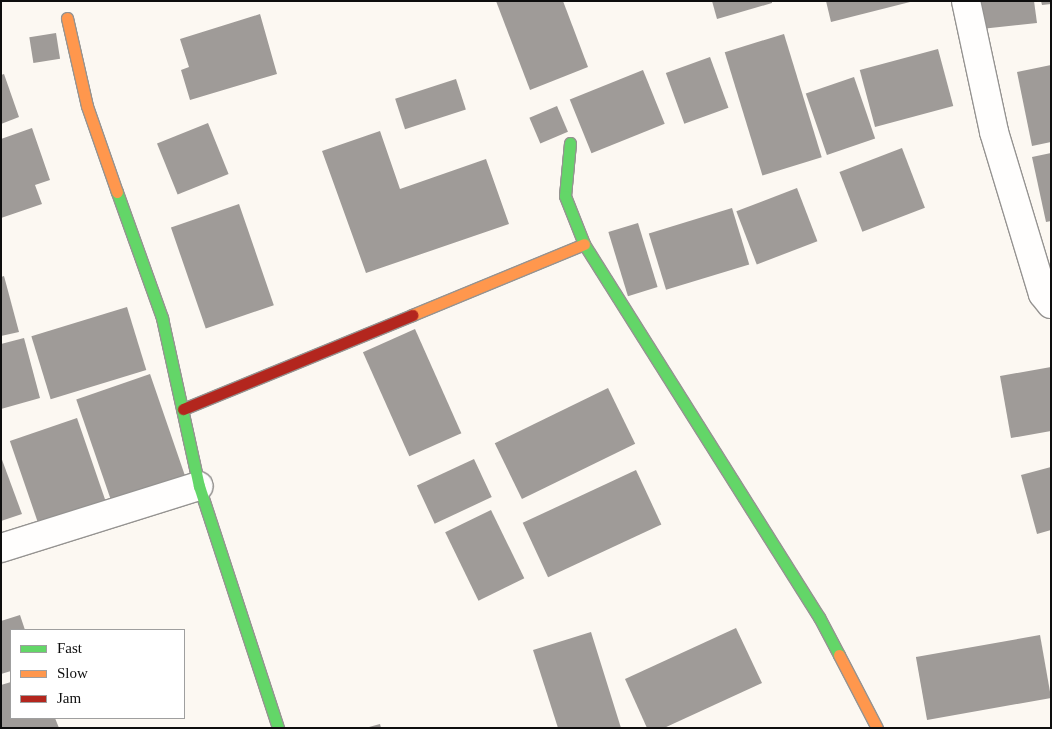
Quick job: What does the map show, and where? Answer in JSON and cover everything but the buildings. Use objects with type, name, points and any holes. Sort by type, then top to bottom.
[{"type":"street","points":[[966,1],[994,132],[1043,294],[1051,304]]},
{"type":"street","points":[[67,18],[87,106],[162,318],[200,486],[278,728]]},
{"type":"street","points":[[570,143],[565,196],[584,244],[819,617],[878,728]]},
{"type":"street","points":[[183,409],[584,244]]},
{"type":"street","points":[[1,548],[200,486]]},
{"type":"traffic: fast","points":[[570,143],[565,196],[584,244],[819,617],[839,655]]},
{"type":"traffic: fast","points":[[117,192],[162,318],[199,486],[278,728]]},
{"type":"traffic: slow","points":[[67,18],[87,106],[117,192]]},
{"type":"traffic: slow","points":[[412,315],[584,244]]},
{"type":"traffic: slow","points":[[839,655],[877,728]]},
{"type":"traffic: jam","points":[[183,409],[412,315]]}]
